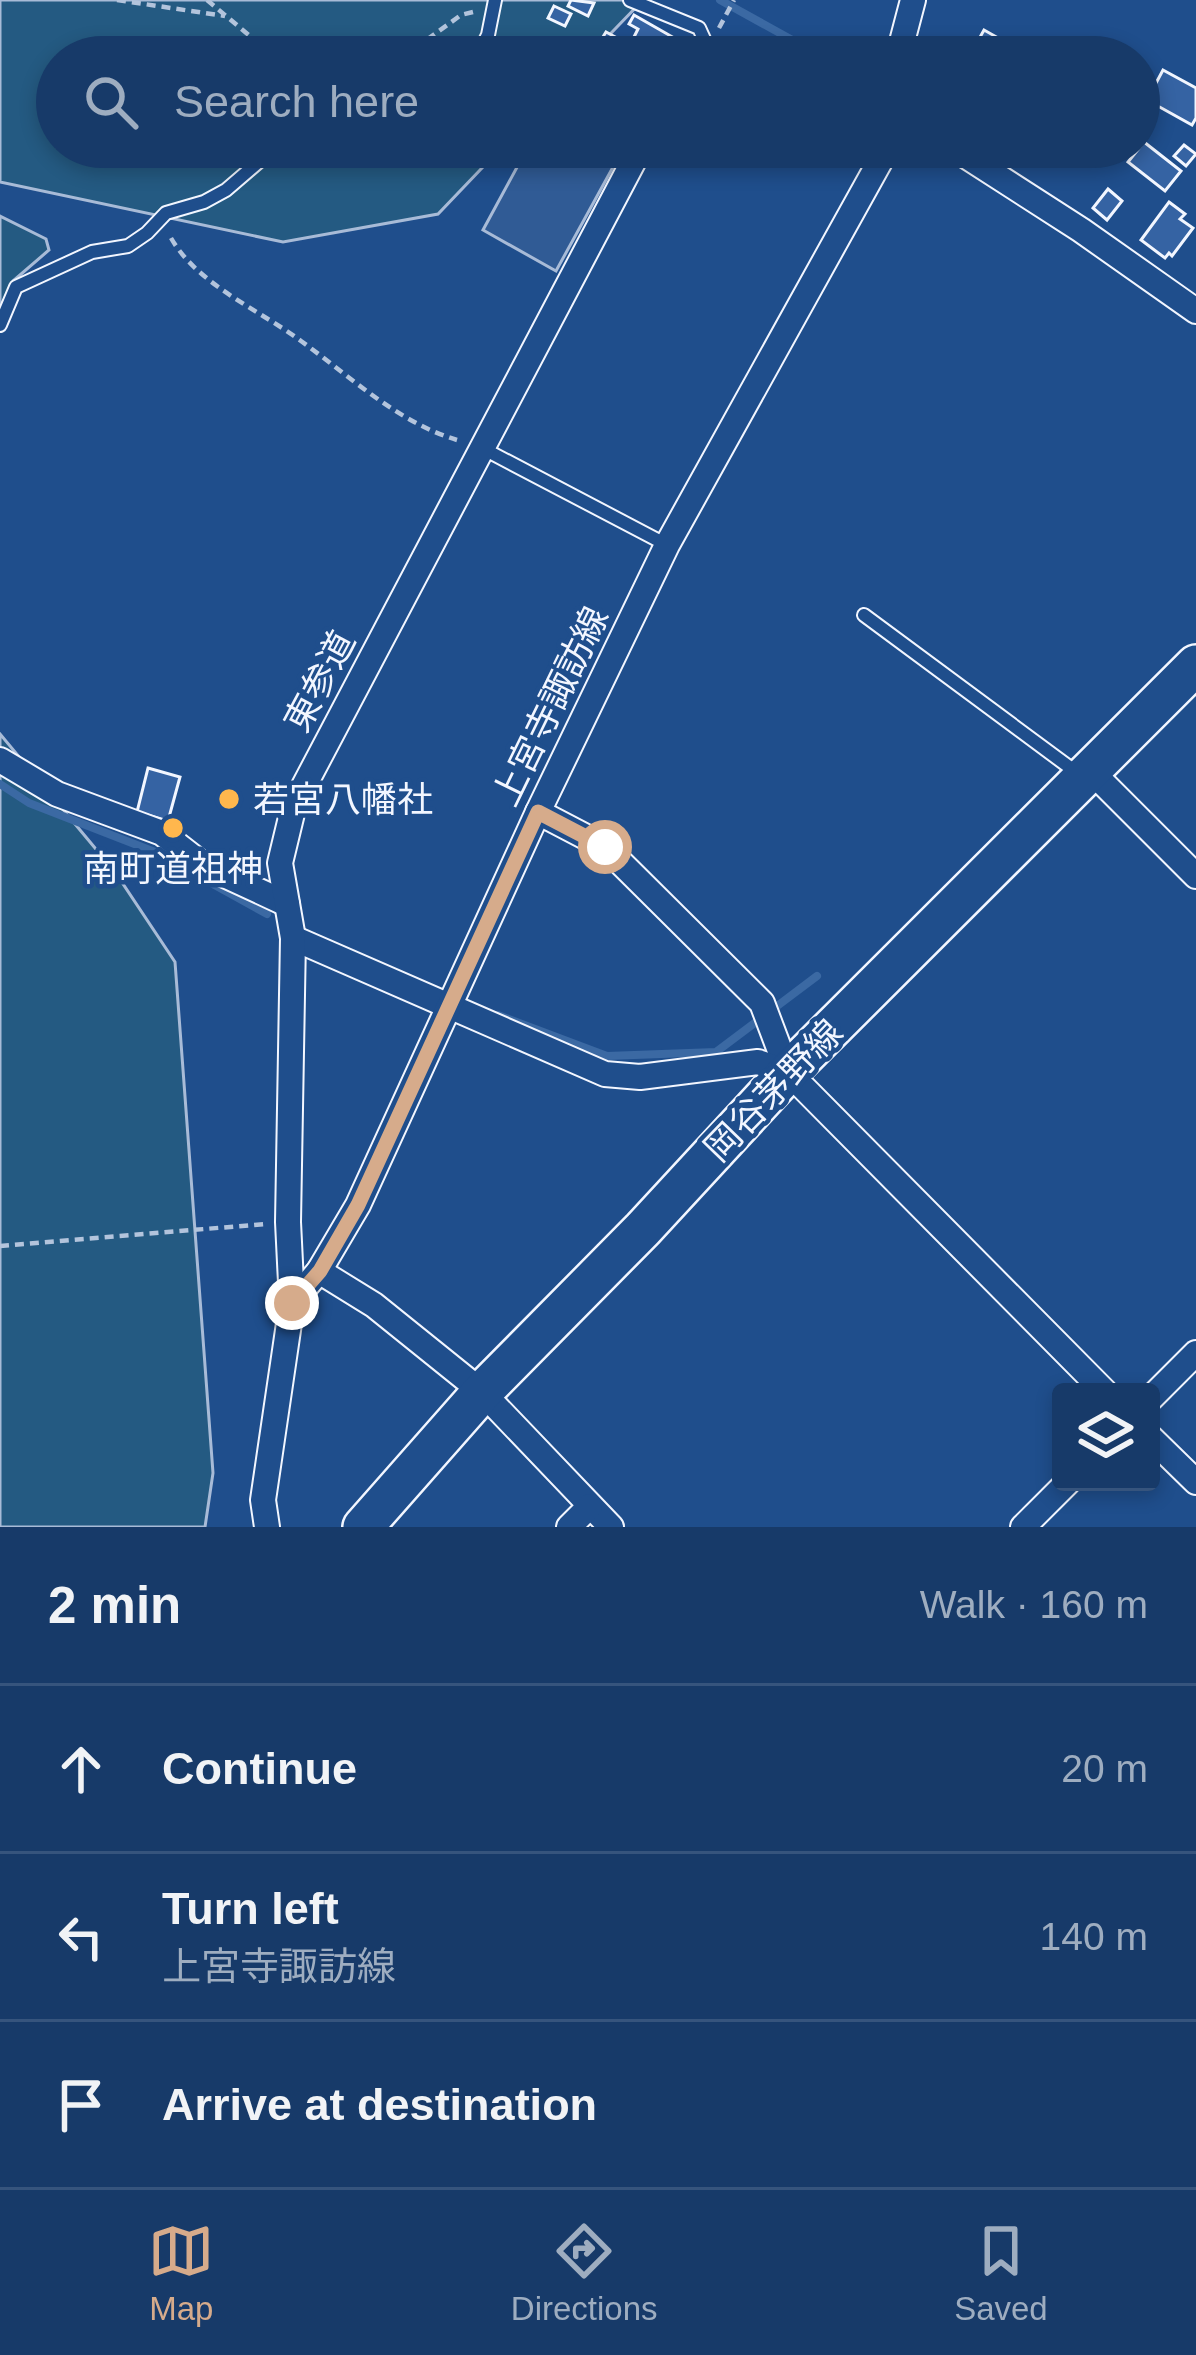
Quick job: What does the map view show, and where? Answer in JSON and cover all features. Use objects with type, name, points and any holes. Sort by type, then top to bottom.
[{"type":"main road","name":"岡谷茅野線","points":[[363,1527],[482,1392],[643,1229],[788,1072],[1196,664]]},
{"type":"street","points":[[904,36],[913,0]]},
{"type":"street","name":"東参道","points":[[267,1527],[263,1500],[292,1303],[288,1222],[293,938],[280,862],[294,805],[630,168]]},
{"type":"street","name":"上宮寺諏訪線","points":[[292,1303],[320,1271],[358,1205],[538,812],[667,545],[876,168]]},
{"type":"street","points":[[985,168],[1196,311]]},
{"type":"street","points":[[0,760],[57,794],[162,833],[203,865],[287,904]]},
{"type":"street","points":[[1086,773],[1196,876]]},
{"type":"street","points":[[538,812],[605,847],[762,1003],[788,1072],[1096,1383]]},
{"type":"street","points":[[293,938],[605,1074],[640,1077],[758,1062],[788,1072]]},
{"type":"street","points":[[320,1271],[374,1305],[482,1392],[611,1527]]},
{"type":"street","points":[[1160,1388],[1196,1353]]},
{"type":"street","points":[[1160,1447],[1196,1482]]},
{"type":"street","points":[[1023,1527],[1059,1491]]},
{"type":"street","points":[[569,1527],[590,1506]]},
{"type":"lane","points":[[630,0],[699,28],[700,36]]},
{"type":"lane","points":[[488,36],[494,4]]},
{"type":"lane","points":[[0,325],[16,287],[92,252],[128,245],[147,233],[159,217],[204,202],[252,168]]},
{"type":"lane","points":[[482,448],[667,545]]},
{"type":"lane","points":[[864,615],[1086,773]]},
{"type":"path","points":[[117,0],[225,16]]},
{"type":"path","points":[[207,0],[249,36]]},
{"type":"path","points":[[721,23],[734,0]]},
{"type":"path","points":[[431,36],[461,14],[494,4]]},
{"type":"path","points":[[159,217],[182,257],[399,415],[482,448]]},
{"type":"path","points":[[0,1246],[288,1222]]},
{"type":"shaded area","points":[[0,0],[643,0],[608,36],[36,36],[36,168],[482,168],[438,214],[283,242],[0,182]]},
{"type":"shaded area","points":[[517,168],[612,168],[556,271],[483,230]]},
{"type":"shaded area","points":[[0,216],[46,239],[49,250],[13,281],[0,308]]},
{"type":"shaded area","points":[[0,734],[115,872],[175,962],[213,1473],[205,1527],[0,1527]]},
{"type":"building","points":[[571,0],[594,3],[588,16],[568,6]]},
{"type":"building","points":[[554,6],[571,14],[565,26],[548,18]]},
{"type":"building","points":[[634,15],[671,36],[634,36],[638,29],[629,24]]},
{"type":"building","points":[[1163,70],[1196,88],[1192,125],[1160,107]]},
{"type":"building","points":[[1184,145],[1196,154],[1186,166],[1174,156]]},
{"type":"building","points":[[1160,155],[1181,171],[1165,191],[1136,168],[1160,168]]},
{"type":"building","points":[[1108,189],[1122,201],[1107,220],[1093,208]]},
{"type":"building","points":[[1169,202],[1185,214],[1180,219],[1193,228],[1172,256],[1169,253],[1165,258],[1141,240]]},
{"type":"building","points":[[148,768],[180,777],[168,821],[137,812]]},
{"type":"waterway","points":[[720,0],[785,36]]},
{"type":"waterway","points":[[0,784],[29,803],[155,852],[267,914]]},
{"type":"waterway","points":[[498,1015],[607,1056],[716,1052],[817,976]]},
{"type":"place","name":"若宮八幡社","points":[[229,799]]},
{"type":"place","name":"南町道祖神","points":[[173,828]]},
{"type":"route","points":[[292,1303],[320,1271],[358,1205],[538,812],[605,847]]}]
